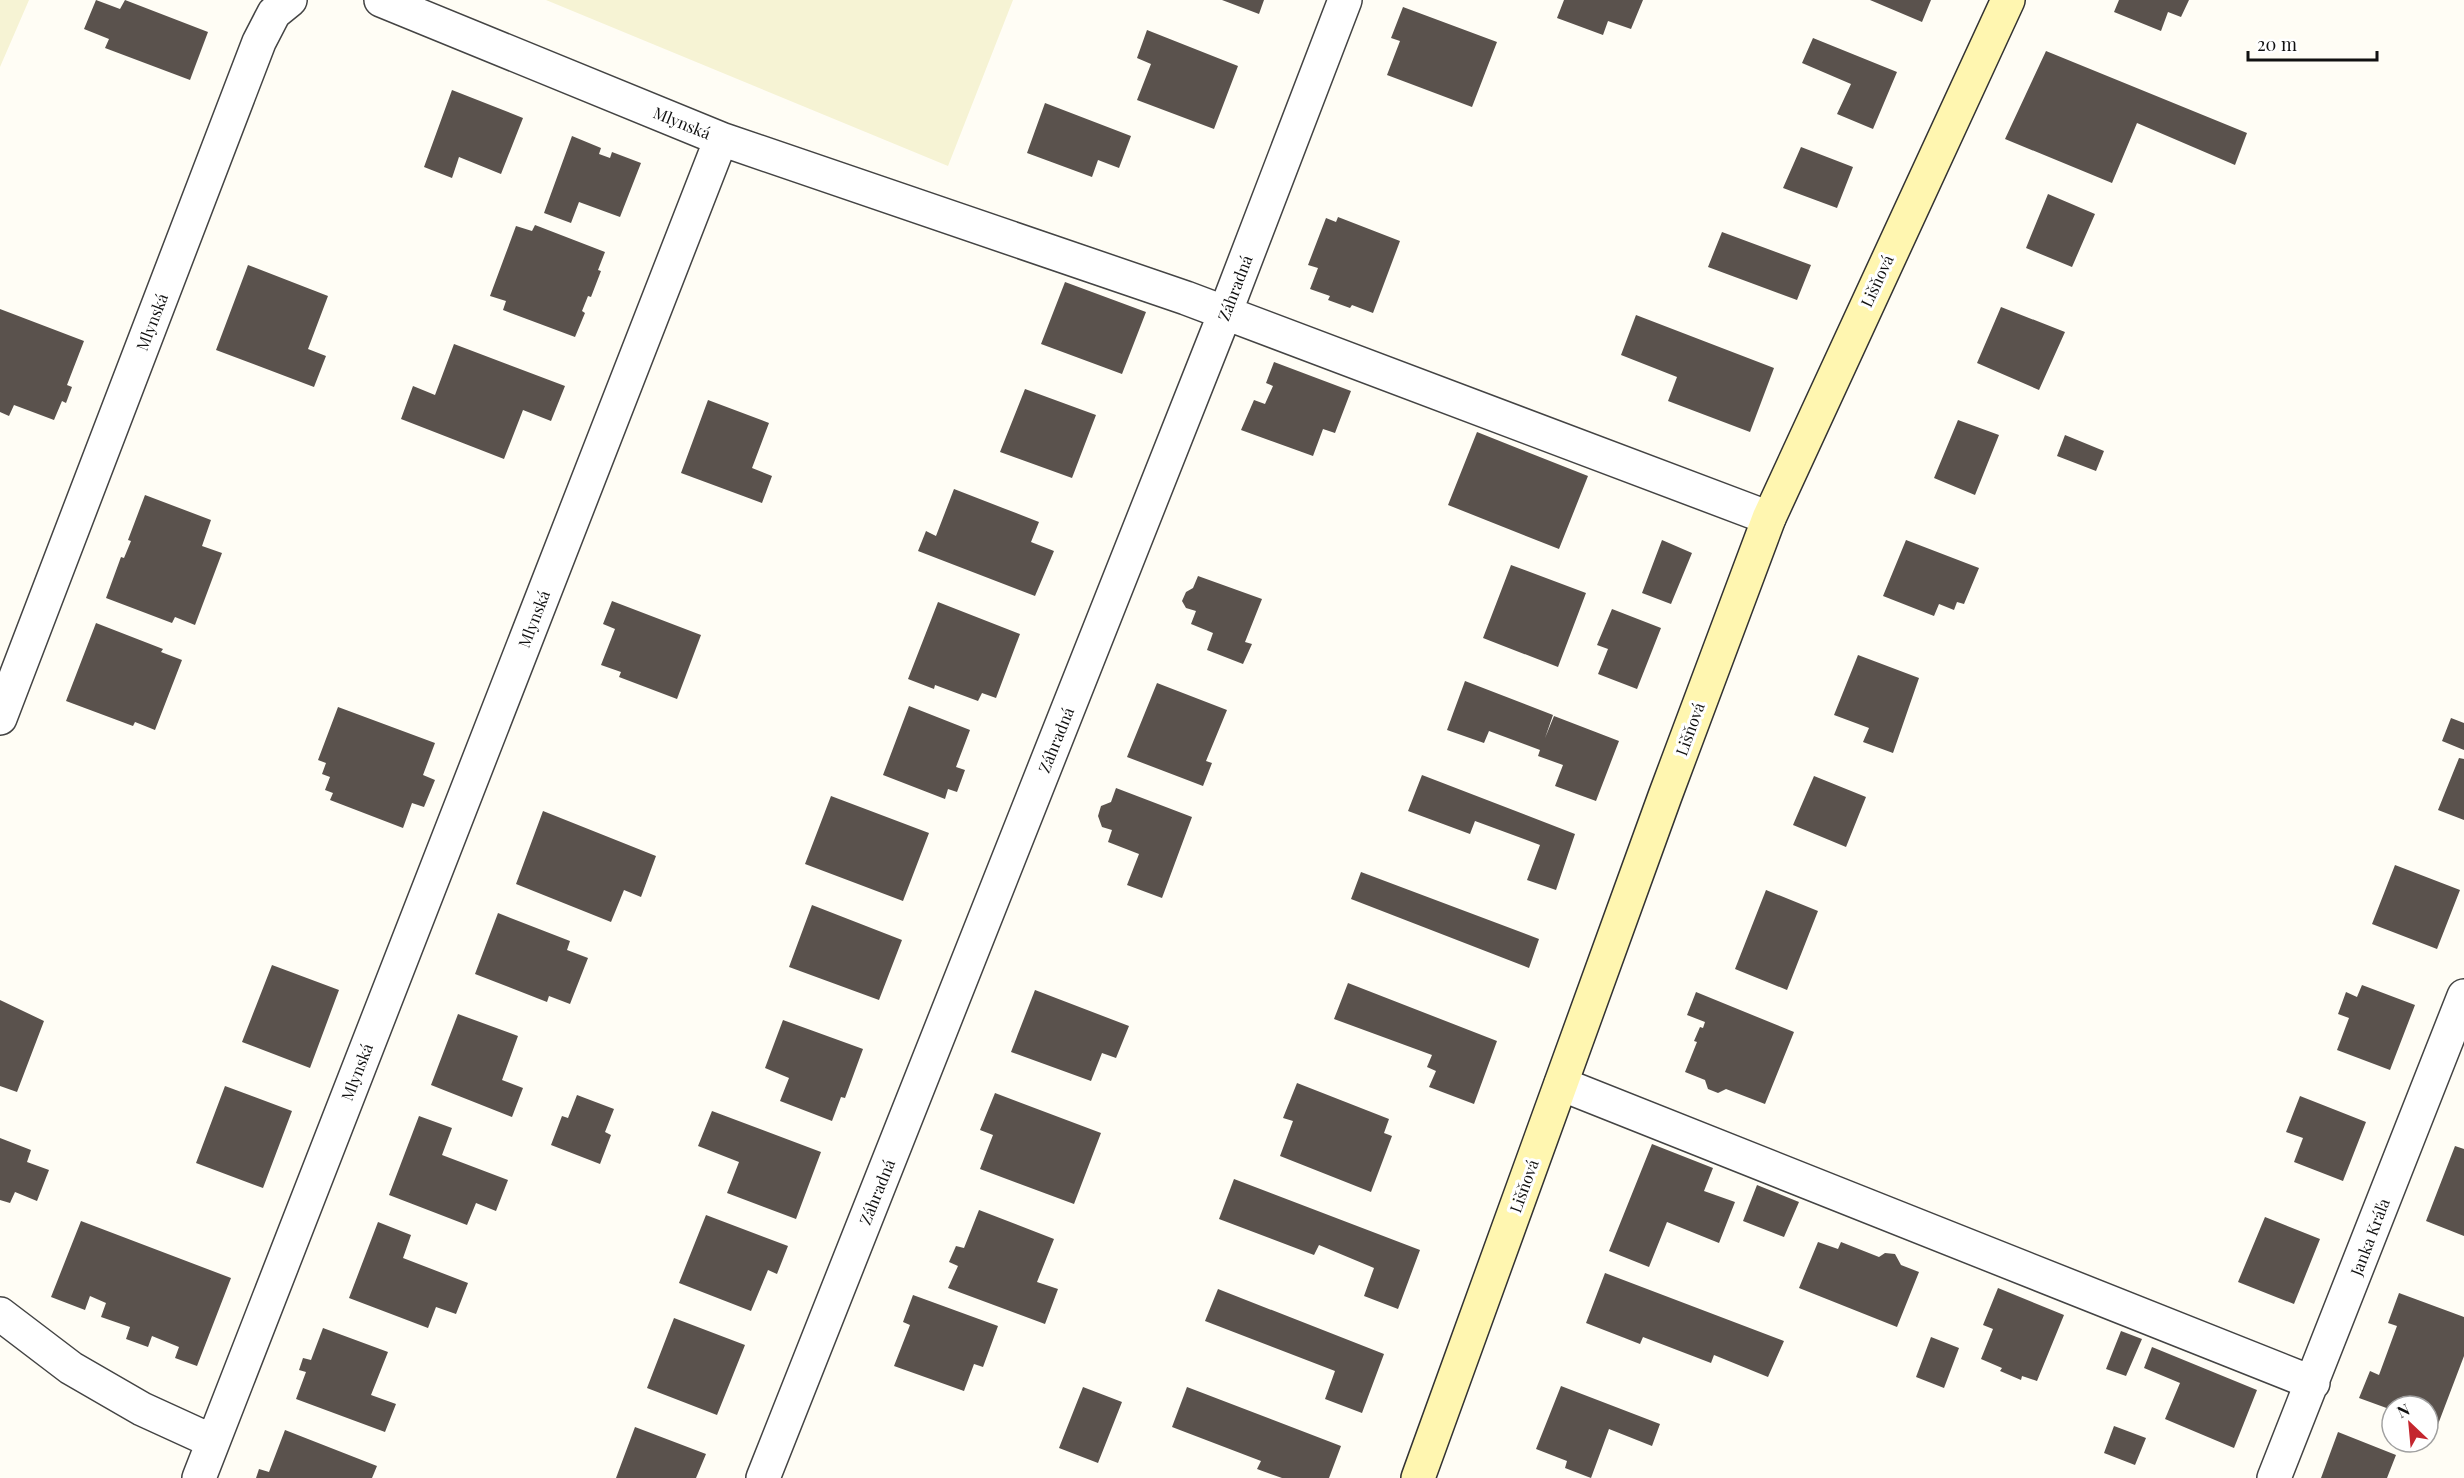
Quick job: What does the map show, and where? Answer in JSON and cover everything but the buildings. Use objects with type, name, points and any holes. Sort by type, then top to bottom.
[{"type":"main road","name":"Lišňová","points":[[1418,1478],[1768,518],[2008,0]]},
{"type":"street","name":"Mlynská","points":[[0,718],[260,42],[274,13],[290,0]]},
{"type":"street","name":"Mlynská","points":[[199,1478],[721,139],[381,0]]},
{"type":"street","name":"Záhradná","points":[[763,1478],[1225,313],[1345,0]]},
{"type":"street","points":[[721,139],[1225,313],[1768,518]]},
{"type":"street","name":"Janka Kráľa","points":[[2274,1478],[2464,996]]},
{"type":"street","points":[[1561,1084],[2313,1383]]},
{"type":"street","points":[[0,1314],[71,1368],[142,1409],[212,1441]]},
{"type":"shaded area","points":[[0,0],[29,0],[0,67]]},
{"type":"shaded area","points":[[546,0],[1013,0],[948,166]]}]
